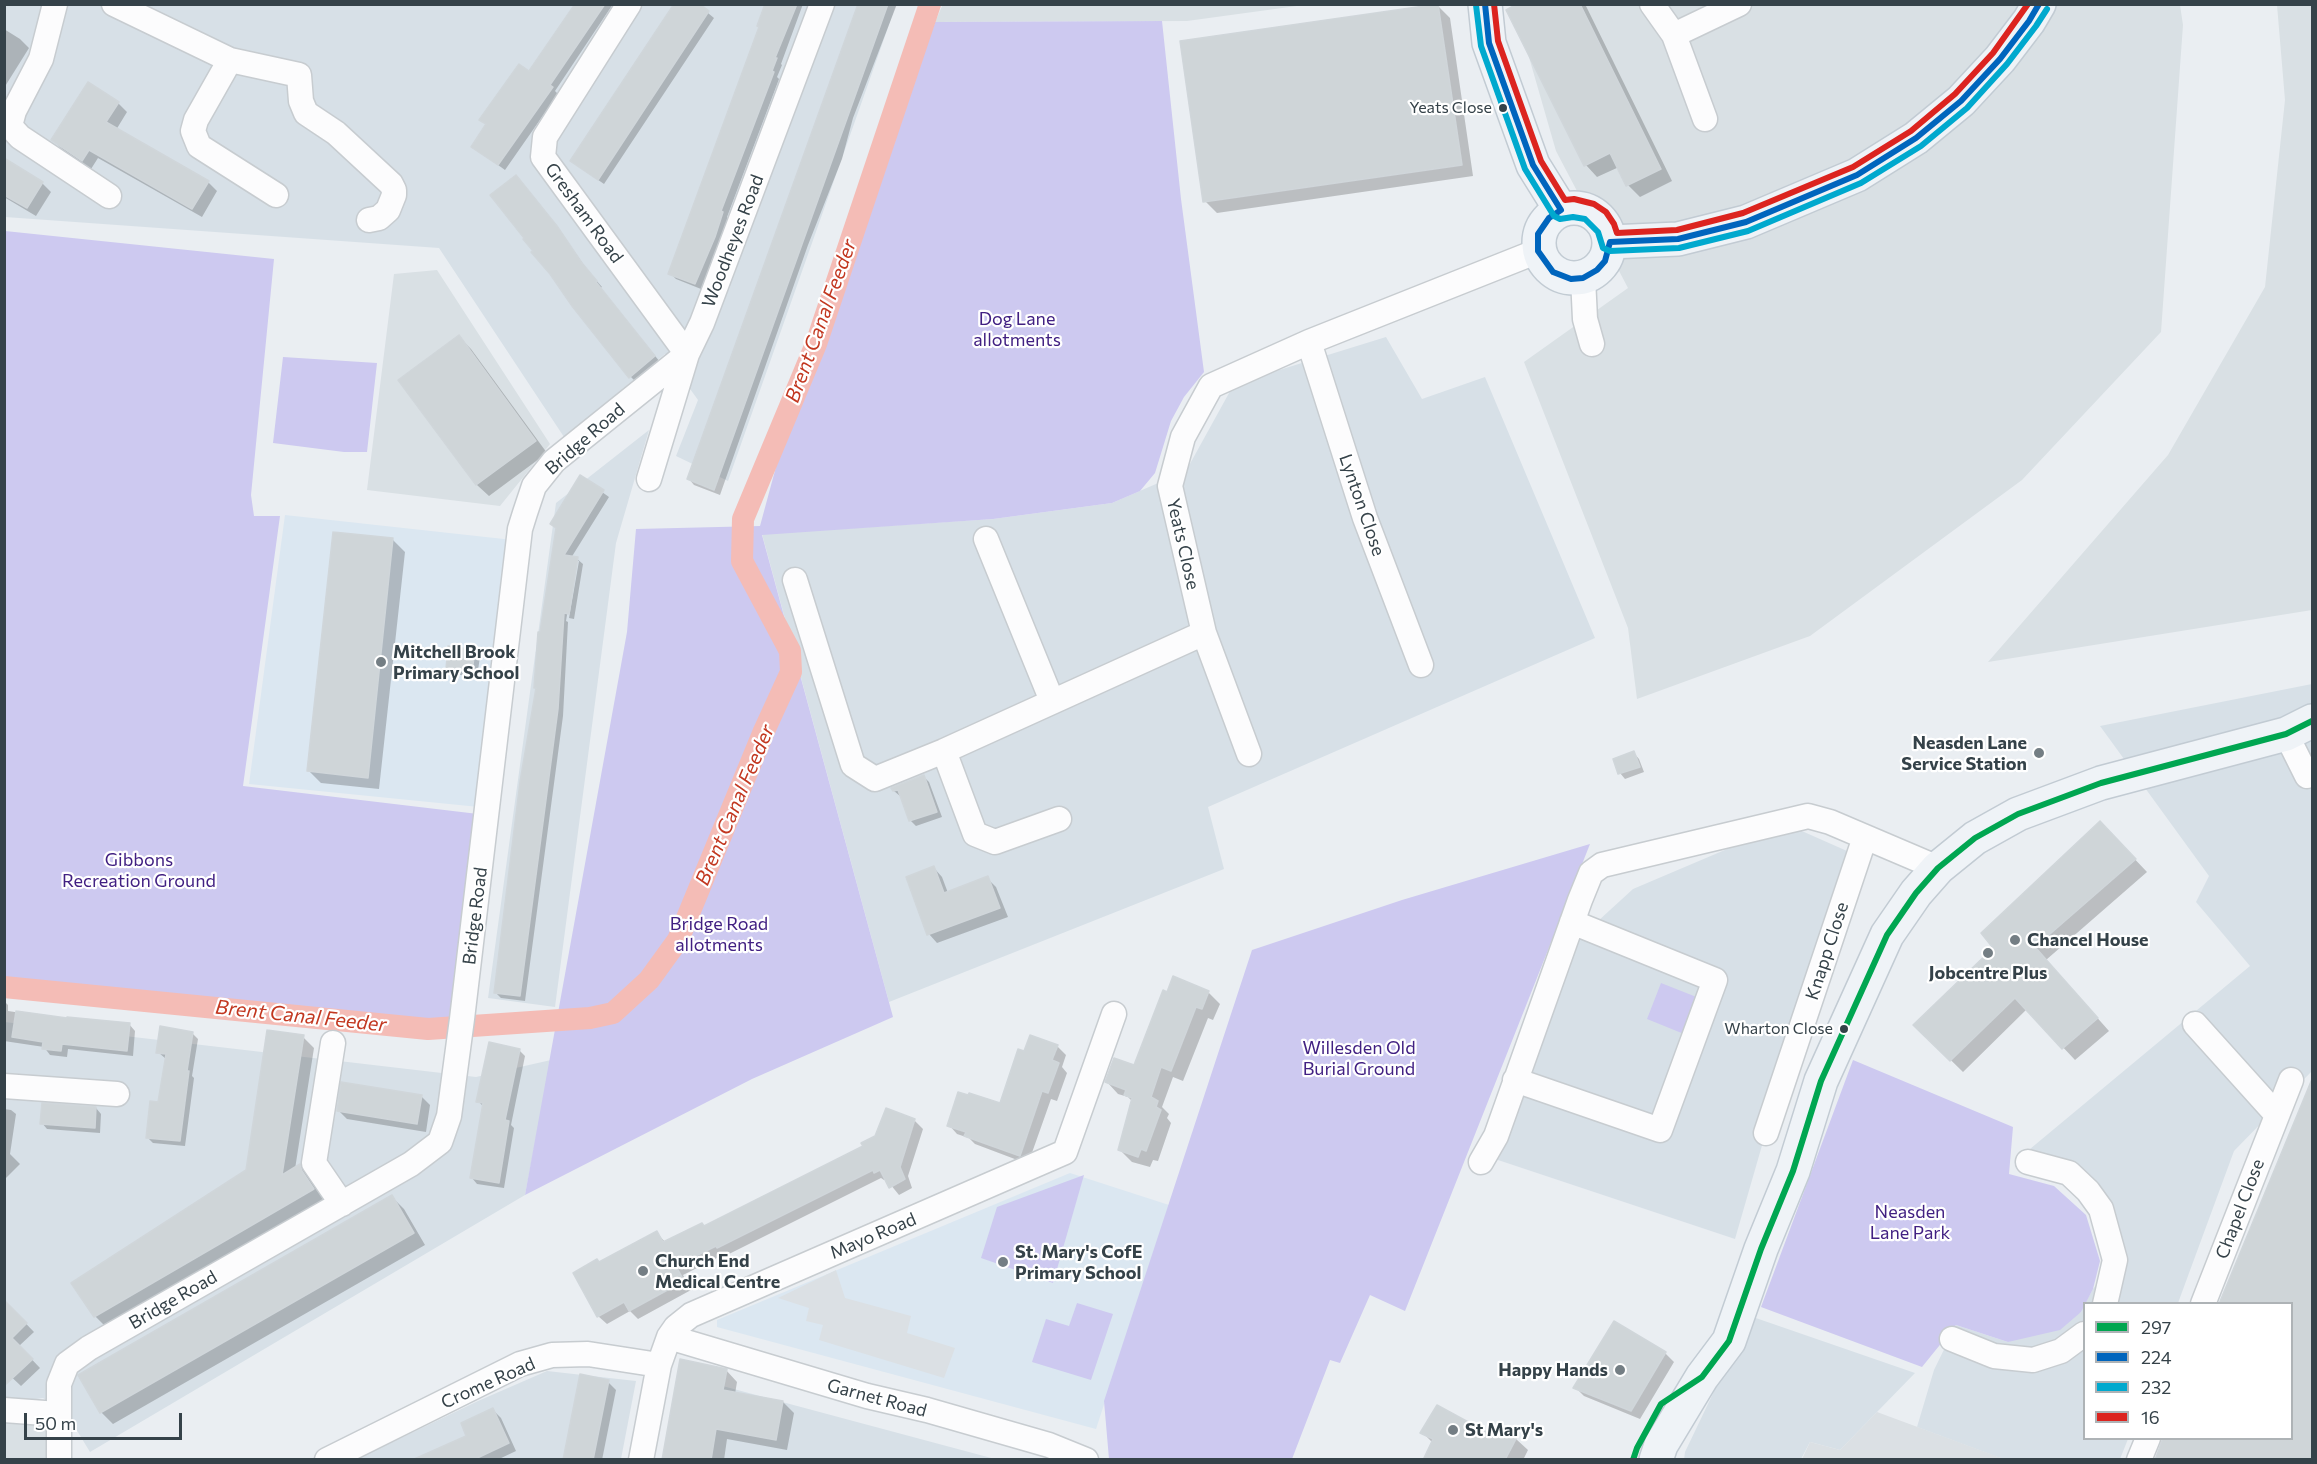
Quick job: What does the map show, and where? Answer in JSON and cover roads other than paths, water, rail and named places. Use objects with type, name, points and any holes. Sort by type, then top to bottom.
[{"type":"main road","points":[[1485,4],[1489,43],[1533,165],[1561,210]]},
{"type":"main road","points":[[1610,243],[1678,239],[1746,222],[1857,175],[1916,138],[1961,101],[2000,59],[2039,4]]},
{"type":"main road","points":[[1573,208],[1589,211],[1599,218],[1606,228],[1610,243],[1605,261],[1597,270],[1583,278],[1571,279],[1559,276],[1545,263],[1538,251],[1538,234],[1549,218],[1561,210],[1573,208]]},
{"type":"main road","points":[[1656,1460],[1661,1445],[1702,1377],[1729,1341],[1761,1249],[1792,1171],[1821,1081],[1887,935],[1916,893],[1938,868],[1976,838],[2018,814],[2101,783],[2299,727]]},
{"type":"main road","points":[[1633,1460],[1661,1404],[1702,1377]]},
{"type":"street","points":[[55,4],[41,59],[14,111],[10,126],[20,137],[109,196]]},
{"type":"street","points":[[114,4],[230,60],[307,74],[301,101],[306,113],[336,133],[391,184],[394,190],[388,210],[382,217],[369,220]]},
{"type":"street","name":"Gresham Road","points":[[629,4],[545,137],[543,157],[687,354]]},
{"type":"street","name":"Woodheyes Road","points":[[649,479],[687,354],[702,323],[822,4]]},
{"type":"street","points":[[1652,4],[1674,36],[1705,119]]},
{"type":"street","points":[[1674,36],[1739,4]]},
{"type":"street","points":[[230,60],[196,120],[193,131],[199,146],[276,195]]},
{"type":"street","name":"Yeats Close","points":[[1250,754],[1204,633],[1170,486],[1183,437],[1211,386],[1309,342],[1538,251]]},
{"type":"street","points":[[1583,278],[1585,319],[1592,344]]},
{"type":"street","name":"Lynton Close","points":[[1309,342],[1365,518],[1421,665]]},
{"type":"street","name":"Bridge Road","points":[[59,1460],[59,1384],[67,1364],[89,1348],[411,1164],[440,1142],[448,1116],[462,1019],[520,529],[534,486],[554,462],[687,354]]},
{"type":"street","points":[[986,539],[1052,701]]},
{"type":"street","points":[[795,580],[853,765],[875,779],[944,751],[1204,633]]},
{"type":"street","points":[[2299,727],[2307,777]]},
{"type":"street","points":[[944,751],[975,834],[995,842],[1059,819]]},
{"type":"street","points":[[1481,1162],[1496,1136],[1591,873],[1602,865],[1808,816],[1830,822],[1938,868]]},
{"type":"street","name":"Knapp Close","points":[[1766,1133],[1865,837]]},
{"type":"street","points":[[1515,1080],[1660,1130],[1715,980],[1572,922]]},
{"type":"street","name":"Mayo Road","points":[[641,1460],[659,1365],[669,1337],[676,1327],[691,1315],[1065,1152],[1114,1014]]},
{"type":"street","points":[[2195,1024],[2276,1114]]},
{"type":"street","points":[[333,1043],[314,1164],[342,1204]]},
{"type":"street","name":"Chapel Close","points":[[2204,1302],[2290,1080]]},
{"type":"street","points":[[4,1086],[117,1094]]},
{"type":"street","points":[[2028,1162],[2069,1173],[2088,1191],[2101,1209],[2115,1260],[2104,1302]]},
{"type":"street","points":[[1952,1339],[1994,1356],[2033,1360],[2061,1351],[2083,1335]]},
{"type":"street","name":"Garnet Road","points":[[669,1337],[867,1396],[927,1410],[1049,1445],[1086,1460]]},
{"type":"street","name":"Crome Road","points":[[327,1460],[520,1364],[552,1355],[588,1354],[659,1365]]},
{"type":"street","points":[[4,1410],[58,1414]]},
{"type":"street","points":[[2139,1460],[2147,1440]]},
{"type":"waterway","name":"Brent Canal Feeder","points":[[4,987],[428,1029],[590,1018],[613,1013],[649,980],[678,940],[764,731],[791,672],[790,651],[742,561],[743,519],[816,344],[930,4]]},
{"type":"place","name":"Yeats Close","points":[[1503,108]]},
{"type":"place","name":"Mitchell Brook Primary School","points":[[381,662]]},
{"type":"place","name":"Neasden Lane Service Station","points":[[2039,753]]},
{"type":"place","name":"Chancel House","points":[[2015,940]]},
{"type":"place","name":"Jobcentre Plus","points":[[1988,953]]},
{"type":"place","name":"Wharton Close","points":[[1844,1029]]},
{"type":"place","name":"St. Mary's CofE Primary School","points":[[1003,1262]]},
{"type":"place","name":"Church End Medical Centre","points":[[643,1271]]},
{"type":"place","name":"Happy Hands","points":[[1620,1370]]},
{"type":"place","name":"St Mary's","points":[[1453,1430]]},
{"type":"park label","name":"Dog Lane allotments","points":[[1017,329]]},
{"type":"park label","name":"Gibbons Recreation Ground","points":[[139,870]]},
{"type":"park label","name":"Bridge Road allotments","points":[[719,934]]},
{"type":"park label","name":"Willesden Old Burial Ground","points":[[1359,1058]]},
{"type":"park label","name":"Neasden Lane Park","points":[[1910,1222]]}]
